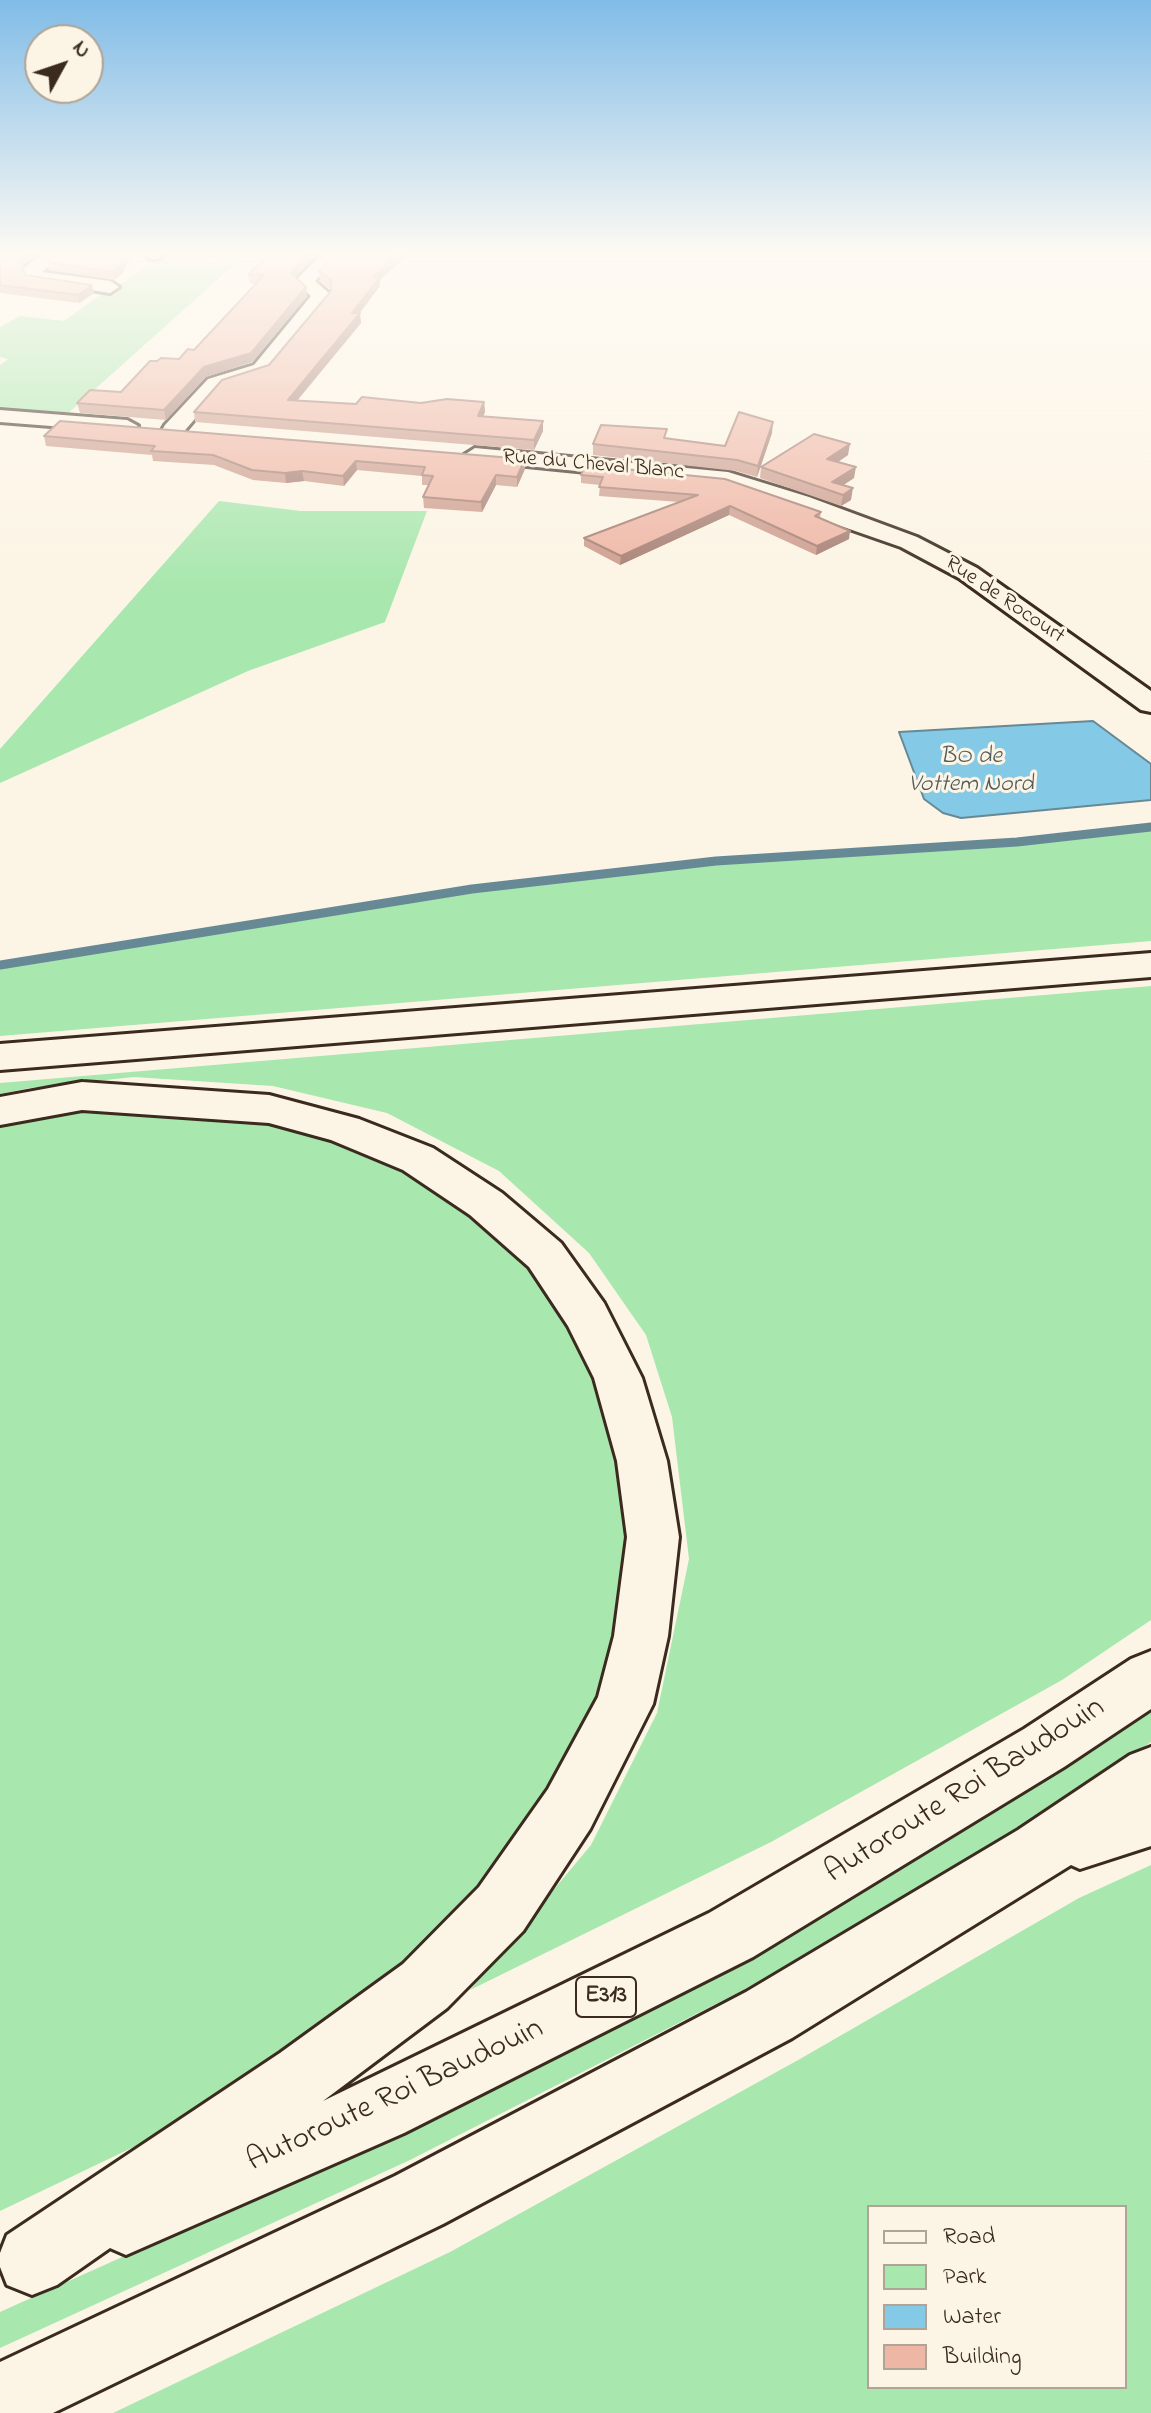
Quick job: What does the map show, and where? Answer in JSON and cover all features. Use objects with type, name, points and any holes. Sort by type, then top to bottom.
[{"type":"highway","points":[[0,1057],[1151,965]]},
{"type":"highway","points":[[0,1111],[82,1096],[269,1109],[344,1129],[418,1159],[464,1189],[545,1255],[587,1316],[618,1378],[642,1461],[653,1537],[641,1636],[625,1704],[569,1809],[501,1909],[425,1986],[303,2076],[16,2268]]},
{"type":"highway","name":"Autoroute Roi Baudouin","points":[[16,2268],[381,2110],[731,1935],[1044,1748],[1151,1677]]},
{"type":"highway","points":[[0,2400],[419,2200],[769,2015],[1039,1851],[1151,1775]]},
{"type":"highway","points":[[1039,1851],[1151,1817]]},
{"type":"street","points":[[158,429],[215,383],[261,369],[265,364]]},
{"type":"street","points":[[0,416],[205,433]]},
{"type":"street","name":"Rue du Cheval Blanc","points":[[457,454],[647,469],[728,479],[801,502]]},
{"type":"street","name":"Rue de Rocourt","points":[[801,502],[909,542],[968,573],[1151,704]]},
{"type":"green space","points":[[124,364],[65,416],[0,411],[0,365]]},
{"type":"green space","points":[[219,501],[301,511],[427,511],[385,622],[248,671],[0,783],[0,749]]},
{"type":"green space","points":[[1151,827],[1151,941],[0,1036],[0,965],[472,889],[716,861],[1017,842]]},
{"type":"green space","points":[[1151,986],[1151,1620],[1062,1680],[771,1842],[470,1990],[591,1845],[657,1713],[689,1559],[672,1417],[646,1335],[589,1253],[499,1171],[387,1113],[273,1086],[134,1077],[0,1094],[0,1083]]},
{"type":"green space","points":[[109,1109],[250,1114],[374,1149],[523,1249],[608,1385],[630,1497],[627,1587],[610,1668],[575,1744],[533,1823],[465,1911],[388,1983],[169,2130],[0,2211],[0,1125],[38,1116]]},
{"type":"green space","points":[[1151,1707],[1151,1742],[1081,1790],[755,1984],[410,2160],[0,2348],[0,2312],[391,2136]]},
{"type":"green space","points":[[1151,1865],[1151,2413],[113,2413],[450,2252],[800,2059],[1079,1898]]},
{"type":"water","name":"BO de Vottem Nord","points":[[1093,721],[1151,764],[1151,800],[961,818],[943,813],[924,799],[899,732]]},
{"type":"building","points":[[148,364],[215,364],[204,367],[164,410],[77,403],[90,390],[121,392]]},
{"type":"building","points":[[318,364],[288,400],[356,404],[362,397],[421,403],[447,399],[484,402],[478,416],[543,421],[534,440],[194,412],[222,380],[269,365]]},
{"type":"building","points":[[739,412],[773,422],[758,466],[737,460],[593,444],[601,425],[667,429],[664,438],[725,446]]},
{"type":"building","points":[[60,421],[525,459],[517,477],[496,475],[481,502],[423,497],[433,476],[422,475],[425,467],[356,461],[343,476],[252,470],[213,455],[151,451],[155,446],[44,436]]},
{"type":"building","points":[[814,434],[850,444],[827,459],[856,467],[832,482],[853,488],[843,495],[761,467]]},
{"type":"building","points":[[585,465],[725,479],[821,512],[815,516],[850,531],[817,546],[730,506],[621,556],[584,538],[698,495],[599,487],[603,477],[581,475]]},
{"type":"waterway","points":[[0,965],[472,889],[716,861],[1017,842],[1151,827]]}]
